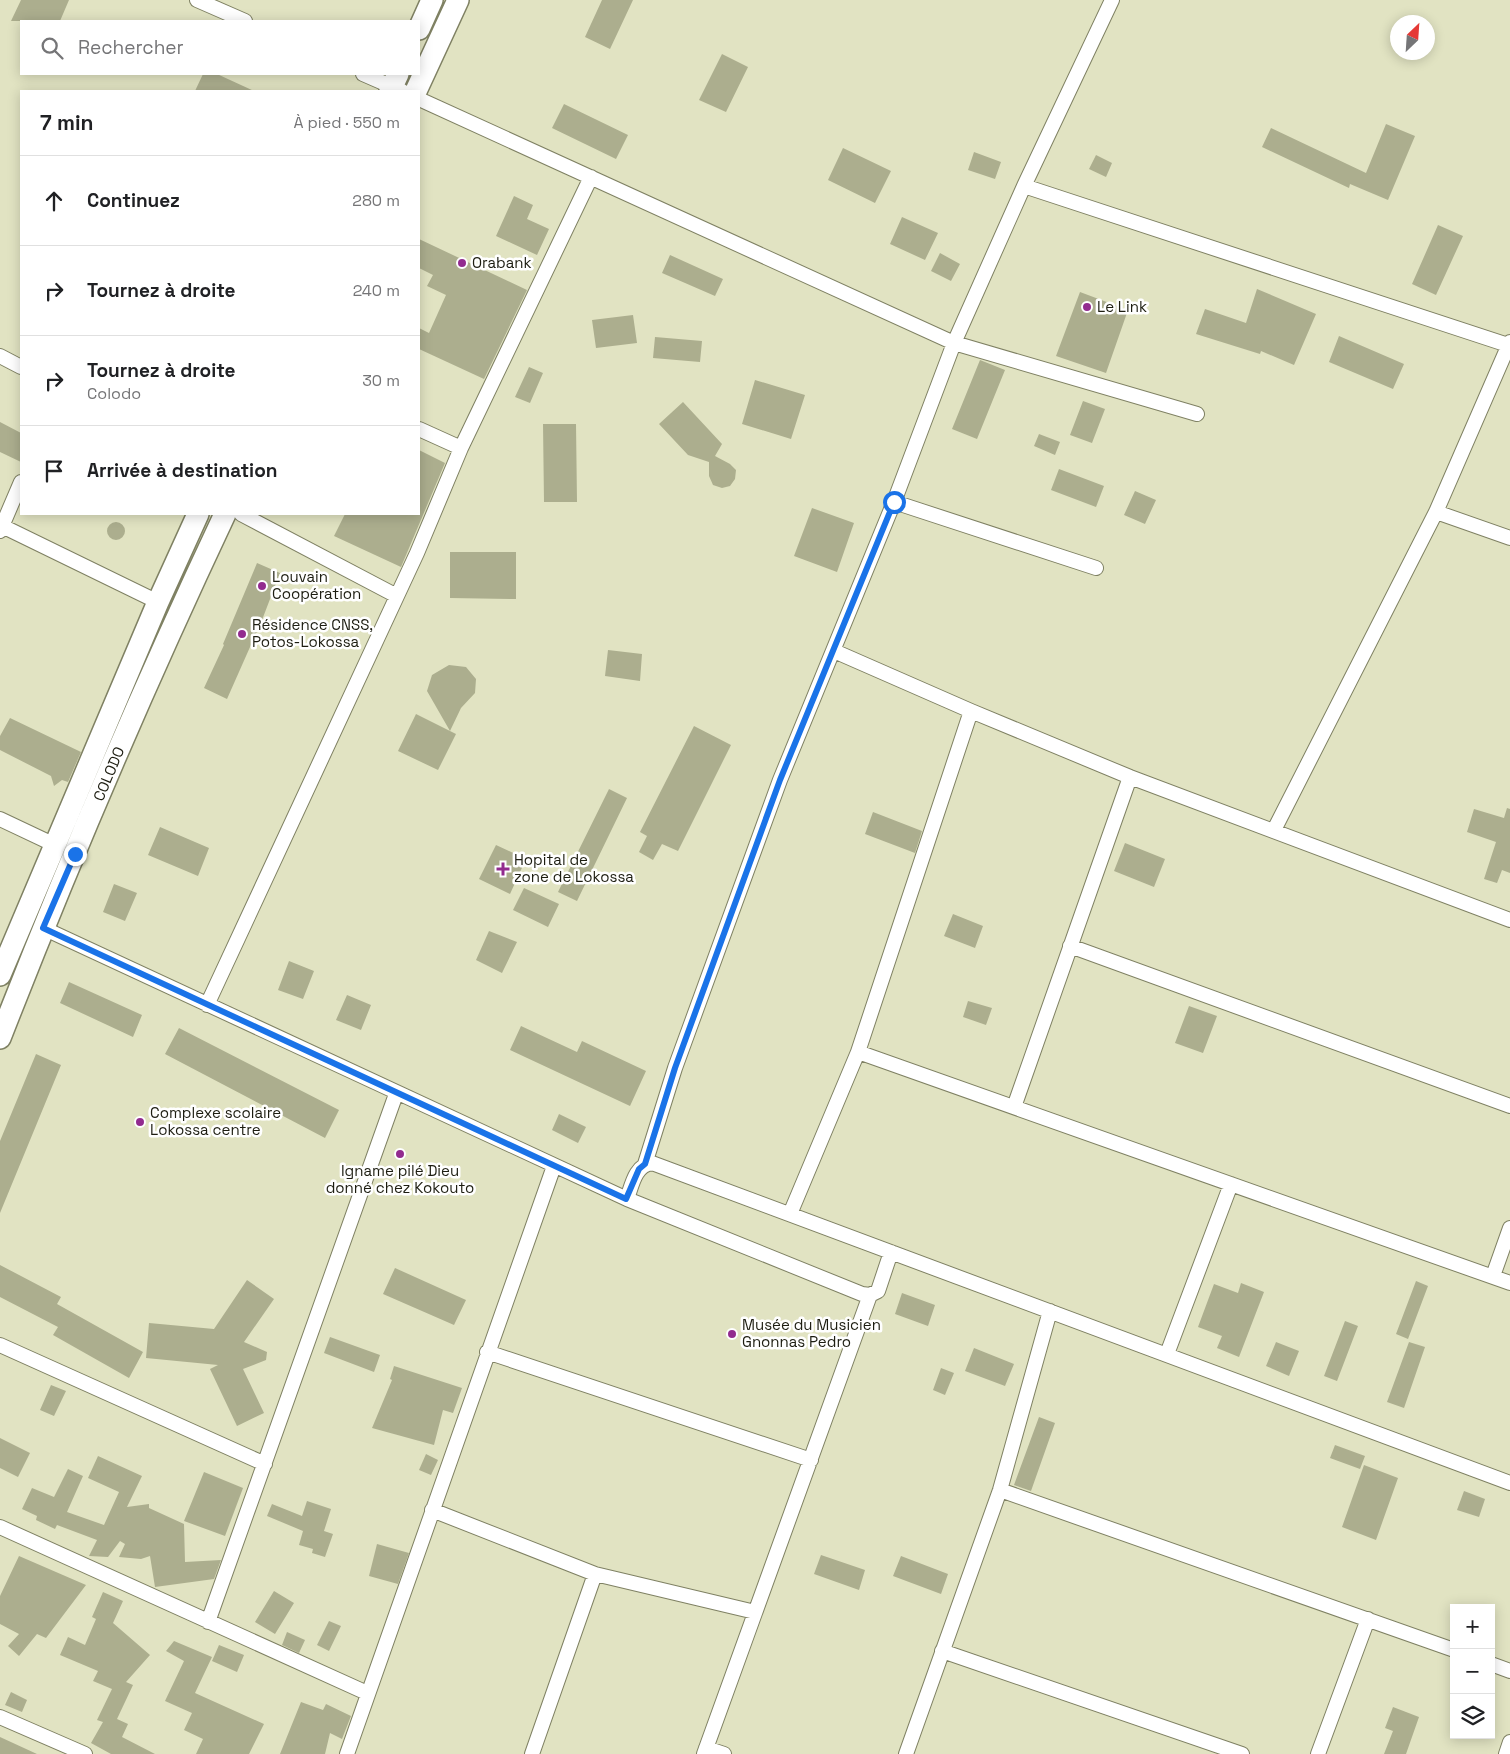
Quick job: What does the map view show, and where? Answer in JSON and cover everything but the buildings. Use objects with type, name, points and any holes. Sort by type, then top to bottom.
[{"type":"main road","points":[[420,27],[432,0]]},
{"type":"main road","points":[[416,90],[458,0]]},
{"type":"main road","name":"COLODO","points":[[0,975],[158,602],[198,515]]},
{"type":"main road","name":"COLODO","points":[[0,1038],[43,928],[179,612],[225,515]]},
{"type":"street","points":[[197,0],[243,20]]},
{"type":"street","points":[[626,1199],[639,1169],[645,1164],[675,1068],[780,780],[894,502],[954,343],[1024,186],[1112,0]]},
{"type":"street","points":[[366,75],[395,86]]},
{"type":"street","points":[[420,99],[592,176],[954,343],[1197,414]]},
{"type":"street","points":[[207,1005],[417,553],[461,448],[592,176]]},
{"type":"street","points":[[1024,186],[1509,343],[1436,512],[1274,830]]},
{"type":"street","points":[[0,356],[20,366]]},
{"type":"street","points":[[420,428],[461,448]]},
{"type":"street","points":[[20,484],[1,528],[158,602]]},
{"type":"street","points":[[894,502],[1096,568]]},
{"type":"street","points":[[1436,512],[1510,538]]},
{"type":"street","points":[[243,515],[396,595]]},
{"type":"street","points":[[834,651],[971,711],[1130,777],[1510,920]]},
{"type":"street","points":[[790,1214],[858,1052],[971,711]]},
{"type":"street","points":[[1014,1108],[1130,777]]},
{"type":"street","points":[[0,819],[54,845]]},
{"type":"street","points":[[43,928],[396,1094],[626,1199],[862,1294],[870,1295],[878,1291],[891,1252]]},
{"type":"street","points":[[1070,946],[1510,1106]]},
{"type":"street","points":[[858,1052],[1510,1283]]},
{"type":"street","points":[[208,1622],[396,1094]]},
{"type":"street","points":[[645,1164],[652,1164],[790,1214],[1510,1483]]},
{"type":"street","points":[[347,1754],[554,1166]]},
{"type":"street","points":[[1166,1354],[1231,1184]]},
{"type":"street","points":[[1493,1276],[1510,1228]]},
{"type":"street","points":[[724,1754],[705,1751],[870,1295]]},
{"type":"street","points":[[906,1754],[1000,1490],[1050,1311]]},
{"type":"street","points":[[0,1345],[265,1464]]},
{"type":"street","points":[[487,1352],[810,1460]]},
{"type":"street","points":[[1000,1490],[1451,1649]]},
{"type":"street","points":[[432,1510],[595,1574],[755,1612]]},
{"type":"street","points":[[0,1528],[367,1694]]},
{"type":"street","points":[[532,1754],[595,1574]]},
{"type":"street","points":[[1318,1754],[1368,1619]]},
{"type":"street","points":[[942,1651],[1242,1754]]},
{"type":"street","points":[[1495,1665],[1510,1671]]},
{"type":"street","points":[[0,1716],[85,1754]]},
{"type":"street","points":[[1506,1754],[1510,1742]]},
{"type":"place","name":"Orabank","points":[[462,263]]},
{"type":"place","name":"Le Link","points":[[1087,307]]},
{"type":"place","name":"Louvain Coopération","points":[[262,586]]},
{"type":"place","name":"Résidence CNSS, Potos-Lokossa","points":[[242,634]]},
{"type":"place","name":"Hopital de zone de Lokossa","points":[[503,869]]},
{"type":"place","name":"Complexe scolaire Lokossa centre","points":[[140,1122]]},
{"type":"place","name":"Igname pilé Dieu donné chez Kokouto","points":[[400,1154]]},
{"type":"place","name":"Musée du Musicien Gnonnas Pedro","points":[[732,1334]]},
{"type":"route","points":[[75,854],[43,928],[396,1094],[626,1199],[639,1169],[645,1164],[675,1068],[780,780],[894,502]]}]
